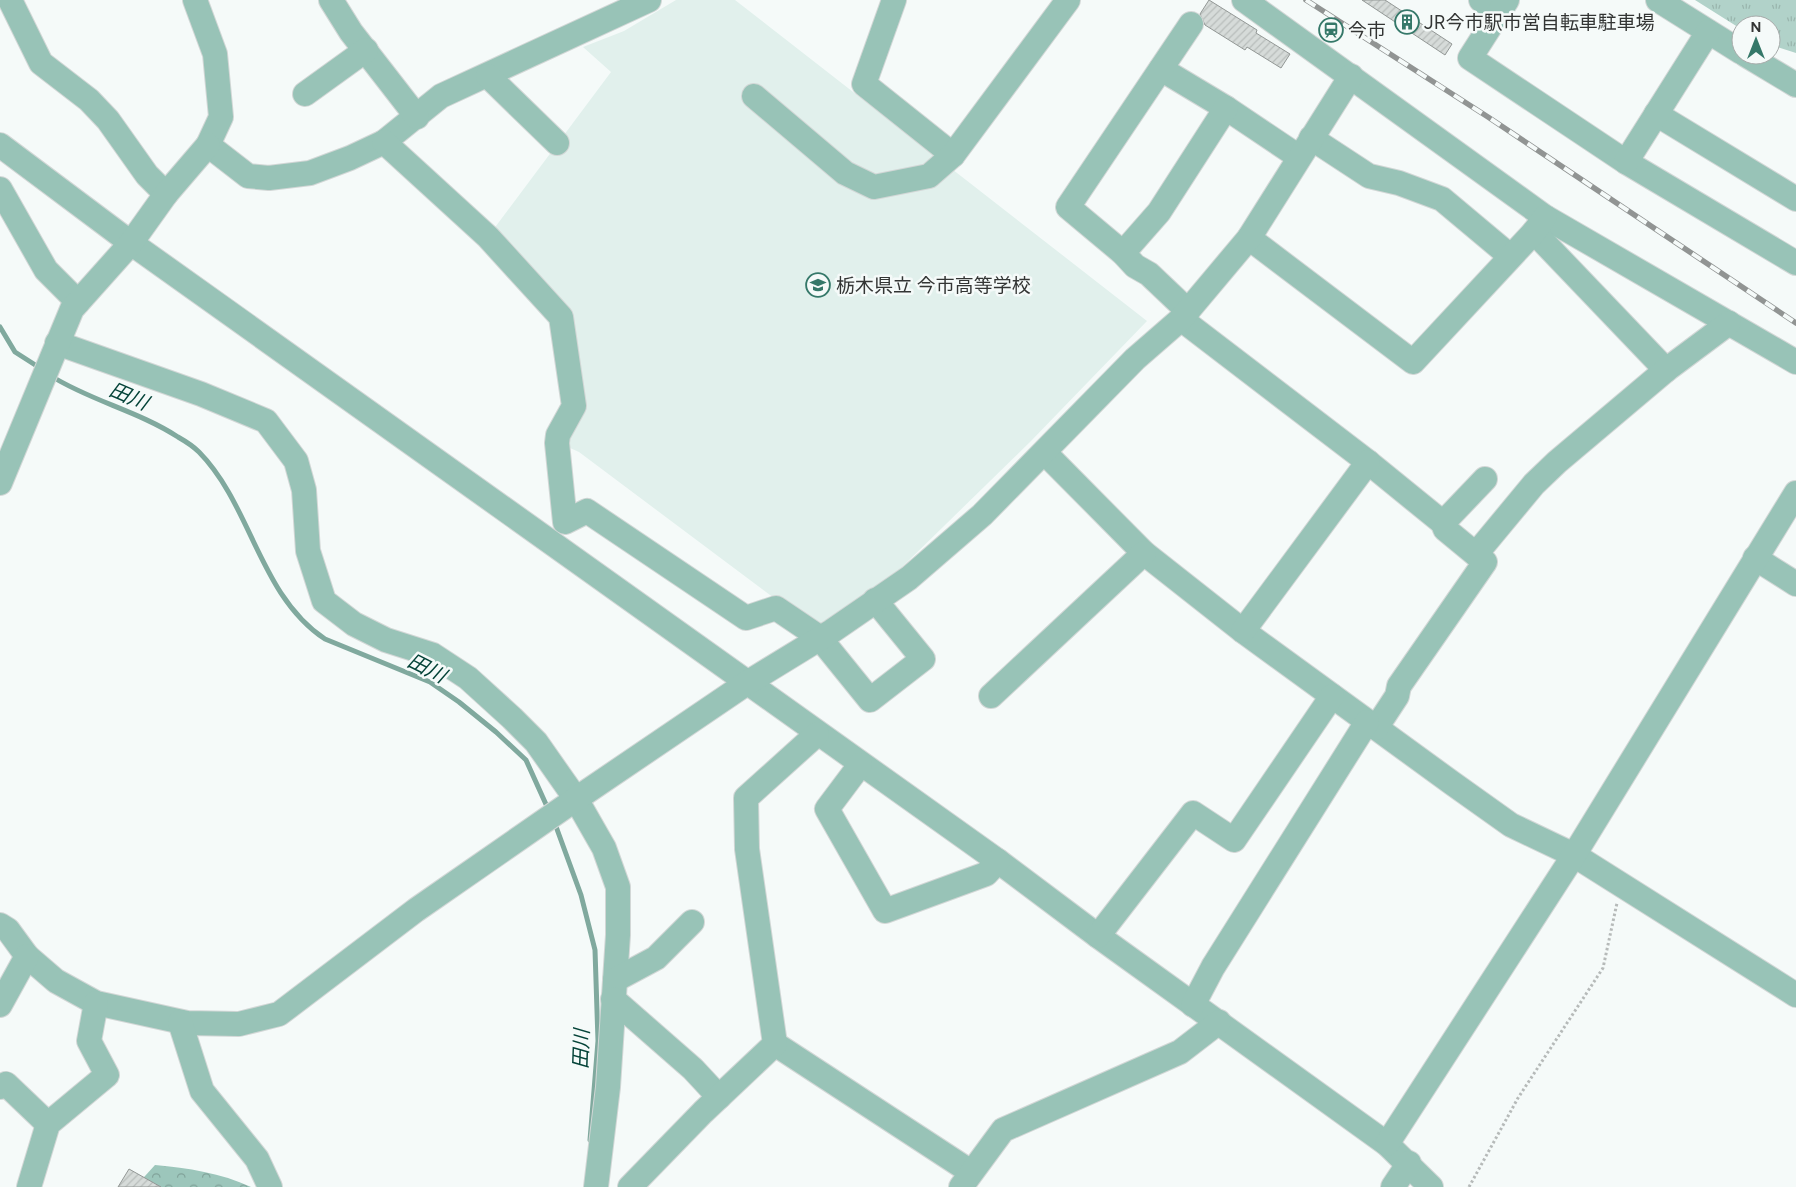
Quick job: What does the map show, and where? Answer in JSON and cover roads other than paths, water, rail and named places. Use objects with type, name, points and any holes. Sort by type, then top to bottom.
[{"type":"street","points":[[10,0],[41,63],[89,100],[102,114],[148,175],[166,194]]},
{"type":"street","points":[[0,483],[72,309],[131,243],[166,194],[208,145],[221,117],[215,54],[194,0]]},
{"type":"street","points":[[331,0],[417,117]]},
{"type":"street","points":[[208,145],[248,176],[269,178],[310,173],[350,158],[384,142],[442,96],[649,0]]},
{"type":"street","points":[[894,0],[864,84],[953,155]]},
{"type":"street","points":[[754,96],[845,173],[874,187],[929,176],[953,155],[1068,0]]},
{"type":"street","points":[[1244,0],[1351,76],[1539,224],[1728,323],[1796,362]]},
{"type":"street","points":[[1658,0],[1731,46]]},
{"type":"street","points":[[1496,4],[1470,58],[1626,162],[1796,263]]},
{"type":"street","points":[[1191,24],[1068,207],[1123,253],[1135,266],[1149,274],[1184,315],[1443,523],[1445,529],[1485,562],[1399,686],[1398,696],[1372,725],[1213,967],[1193,1005]]},
{"type":"street","points":[[1626,162],[1708,32]]},
{"type":"street","points":[[305,94],[366,50]]},
{"type":"street","points":[[1763,65],[1796,85]]},
{"type":"street","points":[[1160,69],[1226,108],[1305,148],[1368,176],[1399,183],[1442,199],[1510,256]]},
{"type":"street","points":[[488,76],[557,143]]},
{"type":"street","points":[[0,925],[8,930],[27,956],[56,981],[96,1003],[180,1022],[239,1024],[279,1014],[416,910],[576,799],[747,683],[819,637],[832,631],[909,578],[982,515],[1135,358],[1184,315],[1249,238],[1351,76]]},
{"type":"street","points":[[1123,253],[1159,212],[1226,108]]},
{"type":"street","points":[[1656,114],[1796,199]]},
{"type":"street","points":[[384,142],[488,236],[561,317],[574,406],[558,435],[557,443],[565,522],[588,511],[746,618],[776,608],[819,637],[870,700],[923,660],[875,600]]},
{"type":"street","points":[[0,145],[131,243],[860,765],[998,861],[1098,936],[1387,1144],[1409,1163],[1431,1187]]},
{"type":"street","points":[[0,189],[46,270],[78,302]]},
{"type":"street","points":[[1249,238],[1413,362],[1539,224]]},
{"type":"street","points":[[1539,224],[1666,370]]},
{"type":"street","points":[[1476,554],[1534,484],[1666,370],[1728,323]]},
{"type":"street","points":[[57,342],[201,394],[266,421],[296,461],[304,490],[308,551],[324,601],[354,624],[386,640],[433,655],[468,678],[536,742],[576,799],[604,848],[618,887],[618,935],[608,1088],[596,1187]]},
{"type":"street","points":[[1045,452],[1144,553],[1243,631],[1372,725],[1511,825],[1574,855],[1622,883],[1796,995]]},
{"type":"street","points":[[1243,631],[1368,462]]},
{"type":"street","points":[[1443,523],[1485,479]]},
{"type":"street","points":[[1387,1144],[1574,855],[1796,493]]},
{"type":"street","points":[[991,696],[1144,553]]},
{"type":"street","points":[[1755,558],[1796,584]]},
{"type":"street","points":[[1098,936],[1193,813],[1234,840],[1332,696]]},
{"type":"street","points":[[817,734],[746,798],[747,849],[775,1044],[966,1180],[1003,1130],[1180,1052],[1219,1022]]},
{"type":"street","points":[[860,765],[826,809],[885,911],[986,874],[998,861]]},
{"type":"street","points":[[614,989],[656,958],[692,922]]},
{"type":"street","points":[[0,1005],[27,956]]},
{"type":"street","points":[[614,989],[719,1097]]},
{"type":"street","points":[[29,1187],[48,1124],[107,1075],[89,1041],[96,1003]]},
{"type":"street","points":[[180,1022],[202,1091],[257,1159],[270,1187]]},
{"type":"street","points":[[630,1187],[719,1097],[775,1044]]},
{"type":"street","points":[[0,1087],[6,1084],[48,1124]]},
{"type":"street","points":[[1393,1187],[1409,1163]]},
{"type":"waterway","name":"田川","points":[[0,327],[15,352],[40,368]]},
{"type":"waterway","name":"田川","points":[[51,376],[66,385],[163,428],[197,450],[217,474],[232,498],[270,575],[285,599],[303,621],[325,639],[430,682],[459,702],[496,732],[526,760],[549,811]]},
{"type":"waterway","name":"田川","points":[[554,821],[581,895],[595,950],[598,1041],[590,1140]]},
{"type":"railway","points":[[1306,0],[1488,117],[1796,323]]},
{"type":"place","name":"JR今市駅市営自転車駐車場","points":[[1407,22]]},
{"type":"place","name":"今市","points":[[1331,30]]},
{"type":"place","name":"栃木県立 今市高等学校","points":[[818,285]]}]
